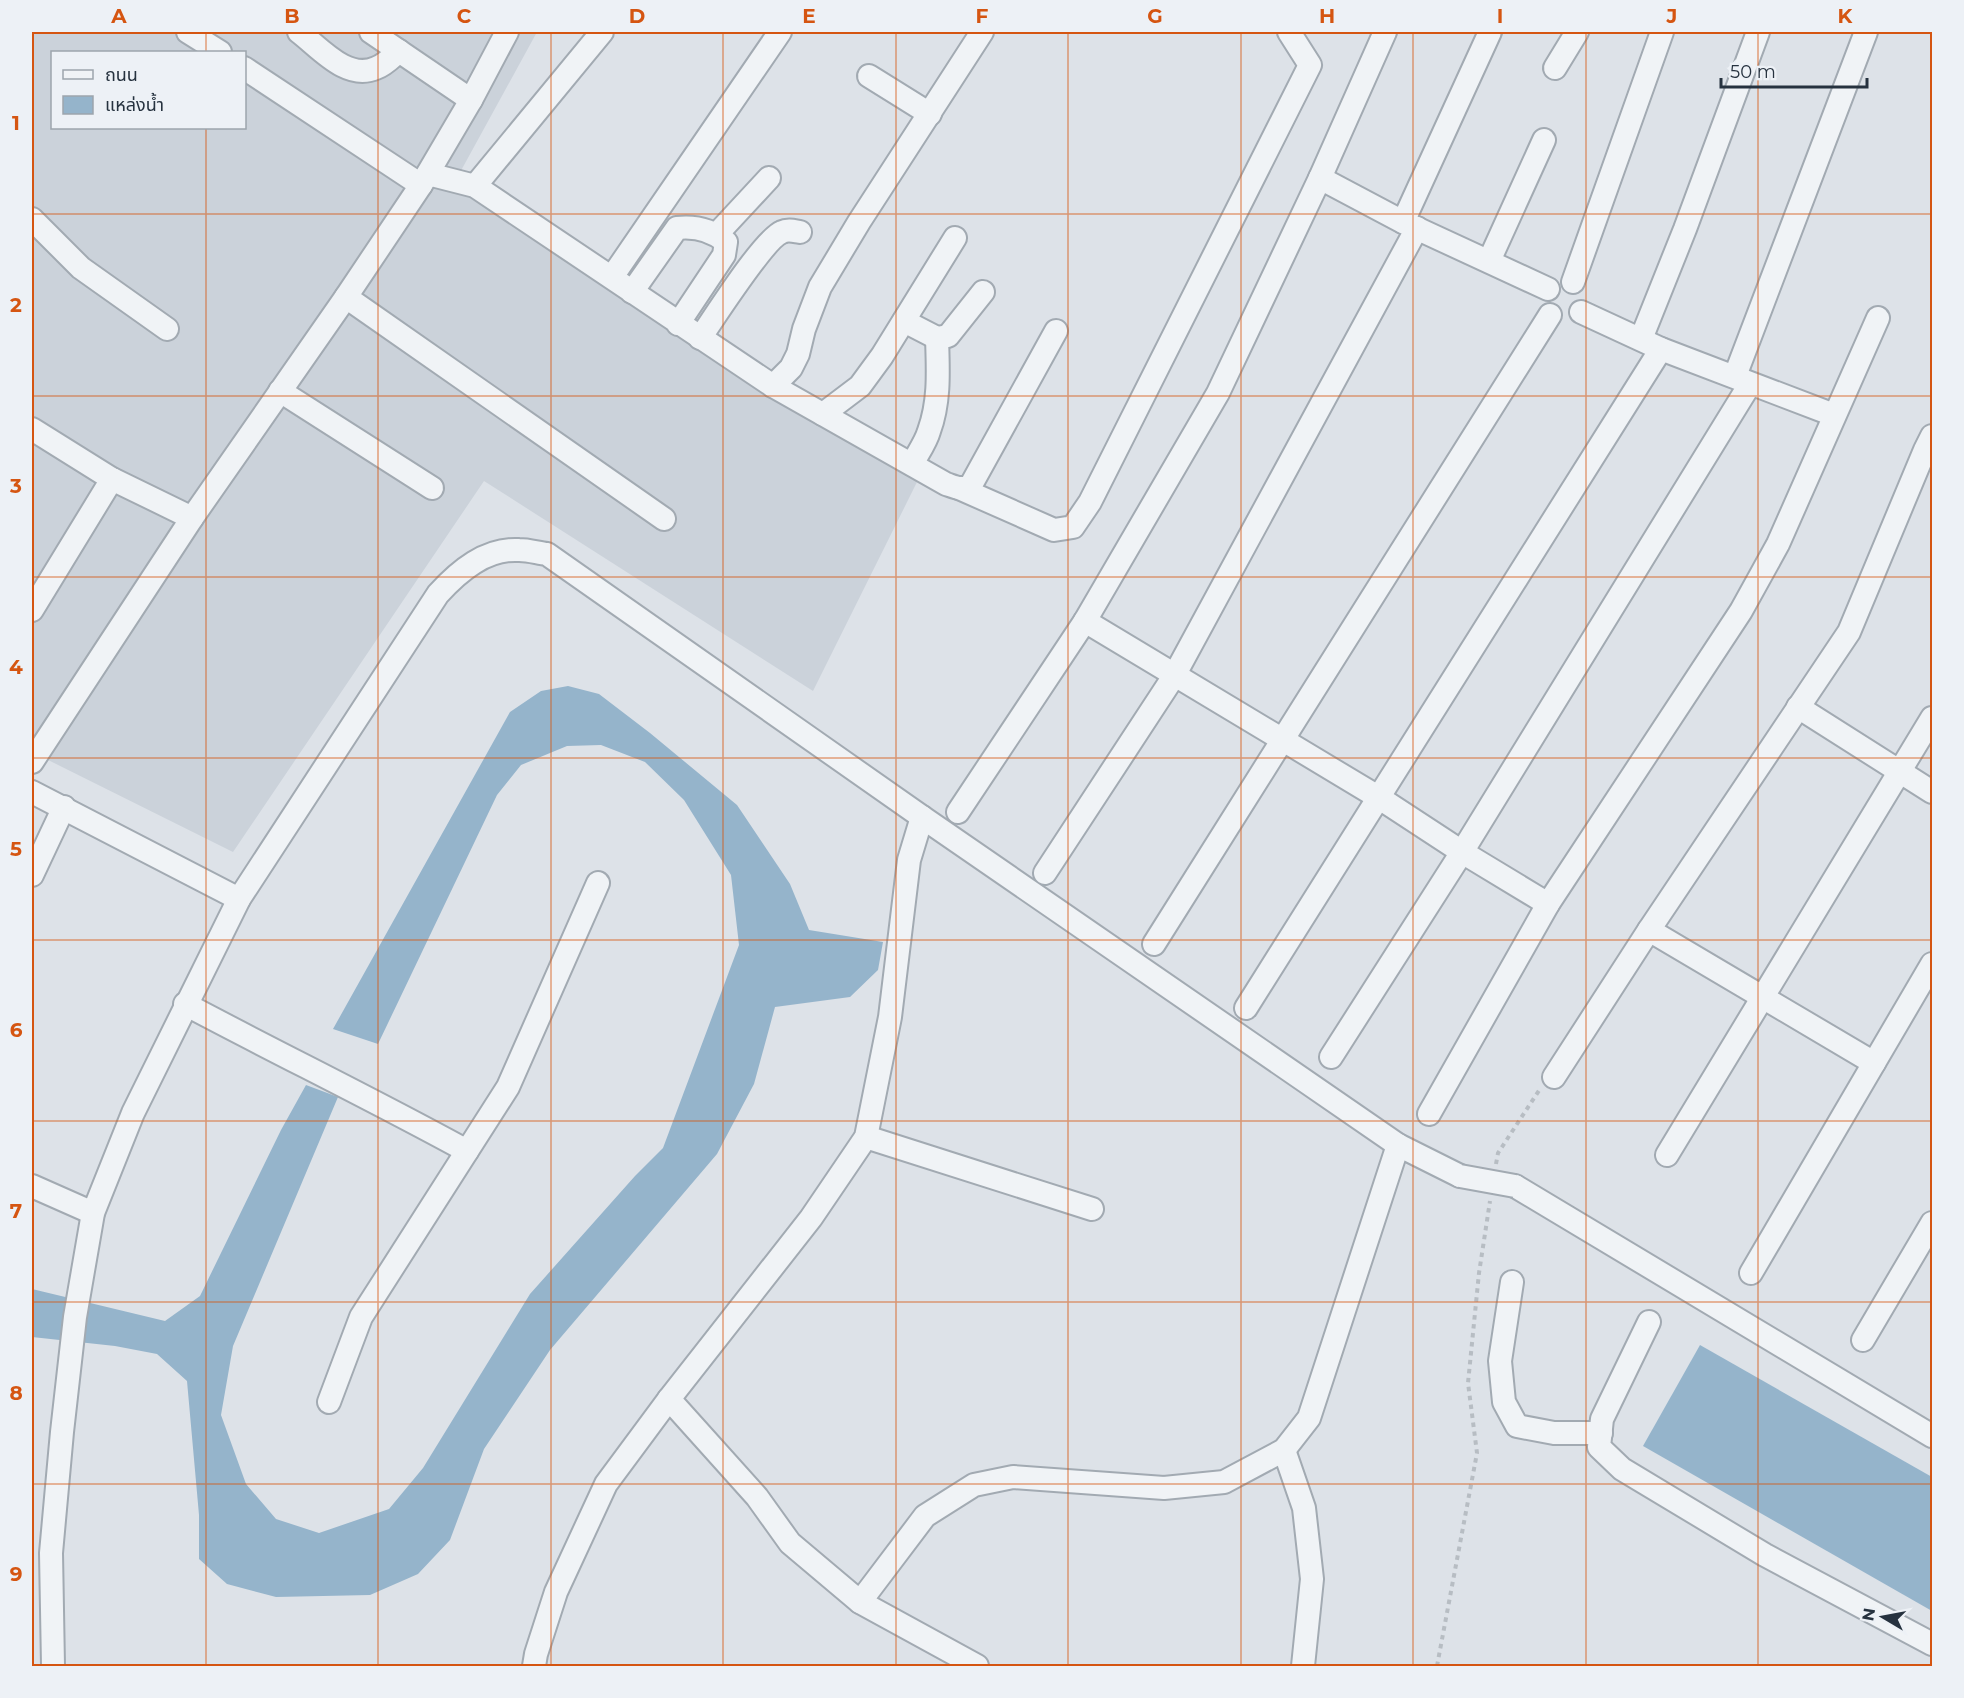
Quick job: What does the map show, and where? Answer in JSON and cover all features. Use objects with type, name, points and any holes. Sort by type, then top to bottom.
[{"type":"street","points":[[188,32],[218,51]]},
{"type":"street","points":[[299,32],[343,67],[356,72],[379,68],[399,51]]},
{"type":"street","points":[[371,32],[471,100]]},
{"type":"street","points":[[32,762],[192,518],[346,297],[424,180],[471,100],[507,32]]},
{"type":"street","points":[[475,186],[602,32]]},
{"type":"street","points":[[612,278],[780,32]]},
{"type":"street","points":[[773,386],[791,368],[798,354],[804,329],[820,287],[859,222],[982,32]]},
{"type":"street","points":[[246,69],[424,180],[475,186],[773,386],[946,484],[1054,530],[1073,527],[1090,502],[1310,65],[1289,32]]},
{"type":"street","points":[[958,812],[1085,621],[1218,393],[1320,178],[1385,32]]},
{"type":"street","points":[[1046,873],[1174,676],[1410,225],[1490,32]]},
{"type":"street","points":[[1556,68],[1577,32]]},
{"type":"street","points":[[1573,282],[1662,32]]},
{"type":"street","points":[[1641,339],[1758,32]]},
{"type":"street","points":[[1330,1057],[1462,852],[1743,380],[1866,32]]},
{"type":"street","points":[[869,76],[930,114]]},
{"type":"street","points":[[1489,261],[1544,140]]},
{"type":"street","points":[[717,234],[769,178]]},
{"type":"street","points":[[1320,178],[1410,225],[1548,289]]},
{"type":"street","points":[[32,219],[81,268],[167,329]]},
{"type":"street","points":[[632,292],[677,228],[691,227],[717,234],[726,242],[724,255],[678,324]]},
{"type":"street","points":[[700,338],[755,259],[773,238],[781,232],[790,230],[800,232]]},
{"type":"street","points":[[823,414],[860,387],[955,238]]},
{"type":"street","points":[[1560,281],[1573,282],[1583,292],[1585,299],[1581,312],[1576,318],[1563,321],[1550,315],[1544,302],[1548,289],[1560,281]]},
{"type":"street","points":[[904,321],[937,338],[948,336],[983,292]]},
{"type":"street","points":[[346,297],[664,519]]},
{"type":"street","points":[[1581,312],[1662,349],[1834,415]]},
{"type":"street","points":[[1154,944],[1550,315]]},
{"type":"street","points":[[1429,1114],[1548,904],[1741,611],[1778,544],[1878,318]]},
{"type":"street","points":[[959,488],[966,489],[971,485],[1056,331]]},
{"type":"street","points":[[912,464],[929,433],[934,413],[938,385],[937,338]]},
{"type":"street","points":[[1246,1008],[1662,349]]},
{"type":"street","points":[[280,391],[432,488]]},
{"type":"street","points":[[32,429],[112,479],[192,518]]},
{"type":"street","points":[[1548,1081],[1849,632],[1932,436]]},
{"type":"street","points":[[32,610],[112,479]]},
{"type":"street","points":[[53,1666],[51,1553],[75,1317],[93,1214],[133,1113],[239,899],[438,594],[456,574],[474,562],[496,553],[518,550],[548,554],[922,818],[1398,1145],[1460,1176],[1515,1186],[1932,1436]]},
{"type":"street","points":[[1085,621],[1378,797],[1462,852],[1548,904]]},
{"type":"street","points":[[1798,707],[1932,792]]},
{"type":"street","points":[[1667,1155],[1932,718]]},
{"type":"street","points":[[32,792],[239,899]]},
{"type":"street","points":[[32,875],[64,807]]},
{"type":"street","points":[[534,1666],[556,1592],[606,1484],[669,1399],[811,1218],[866,1137],[890,1017],[909,860],[922,818]]},
{"type":"street","points":[[329,1402],[361,1317],[508,1087],[598,883]]},
{"type":"street","points":[[1649,930],[1874,1063]]},
{"type":"street","points":[[1751,1273],[1932,964]]},
{"type":"street","points":[[185,1004],[267,1048],[379,1103],[467,1151]]},
{"type":"street","points":[[866,1137],[1092,1209]]},
{"type":"street","points":[[860,1602],[925,1516],[974,1485],[1013,1477],[1164,1488],[1224,1482],[1284,1450],[1309,1418],[1398,1145]]},
{"type":"street","points":[[32,1186],[93,1214]]},
{"type":"street","points":[[1863,1340],[1932,1223]]},
{"type":"street","points":[[1512,1282],[1500,1361],[1504,1402],[1517,1426],[1554,1433],[1601,1434]]},
{"type":"street","points":[[1649,1322],[1602,1419],[1599,1447],[1622,1469],[1765,1555],[1932,1644]]},
{"type":"street","points":[[669,1399],[756,1497],[790,1543],[860,1602],[977,1666]]},
{"type":"street","points":[[1284,1450],[1304,1508],[1312,1579],[1303,1666]]},
{"type":"path","points":[[1494,1175],[1497,1153],[1548,1081]]},
{"type":"path","points":[[1437,1666],[1477,1454],[1468,1383],[1479,1273],[1491,1197]]},
{"type":"shaded area","points":[[32,32],[537,32],[452,187],[920,476],[813,691],[484,481],[233,852],[32,752]]},
{"type":"water","points":[[568,686],[599,694],[737,805],[790,884],[809,930],[883,942],[878,970],[850,997],[775,1007],[754,1084],[717,1154],[550,1350],[484,1449],[450,1540],[418,1574],[370,1595],[276,1597],[227,1584],[199,1559],[199,1515],[187,1381],[157,1354],[115,1346],[32,1337],[32,1289],[165,1321],[200,1296],[281,1130],[306,1085],[338,1097],[233,1346],[221,1415],[246,1484],[276,1519],[319,1533],[389,1509],[423,1468],[530,1294],[635,1176],[663,1148],[739,945],[731,875],[684,800],[645,762],[601,745],[567,746],[521,765],[497,795],[378,1044],[333,1029],[510,712],[541,691]]},
{"type":"water","points":[[1700,1345],[1932,1477],[1932,1611],[1643,1446]]}]
